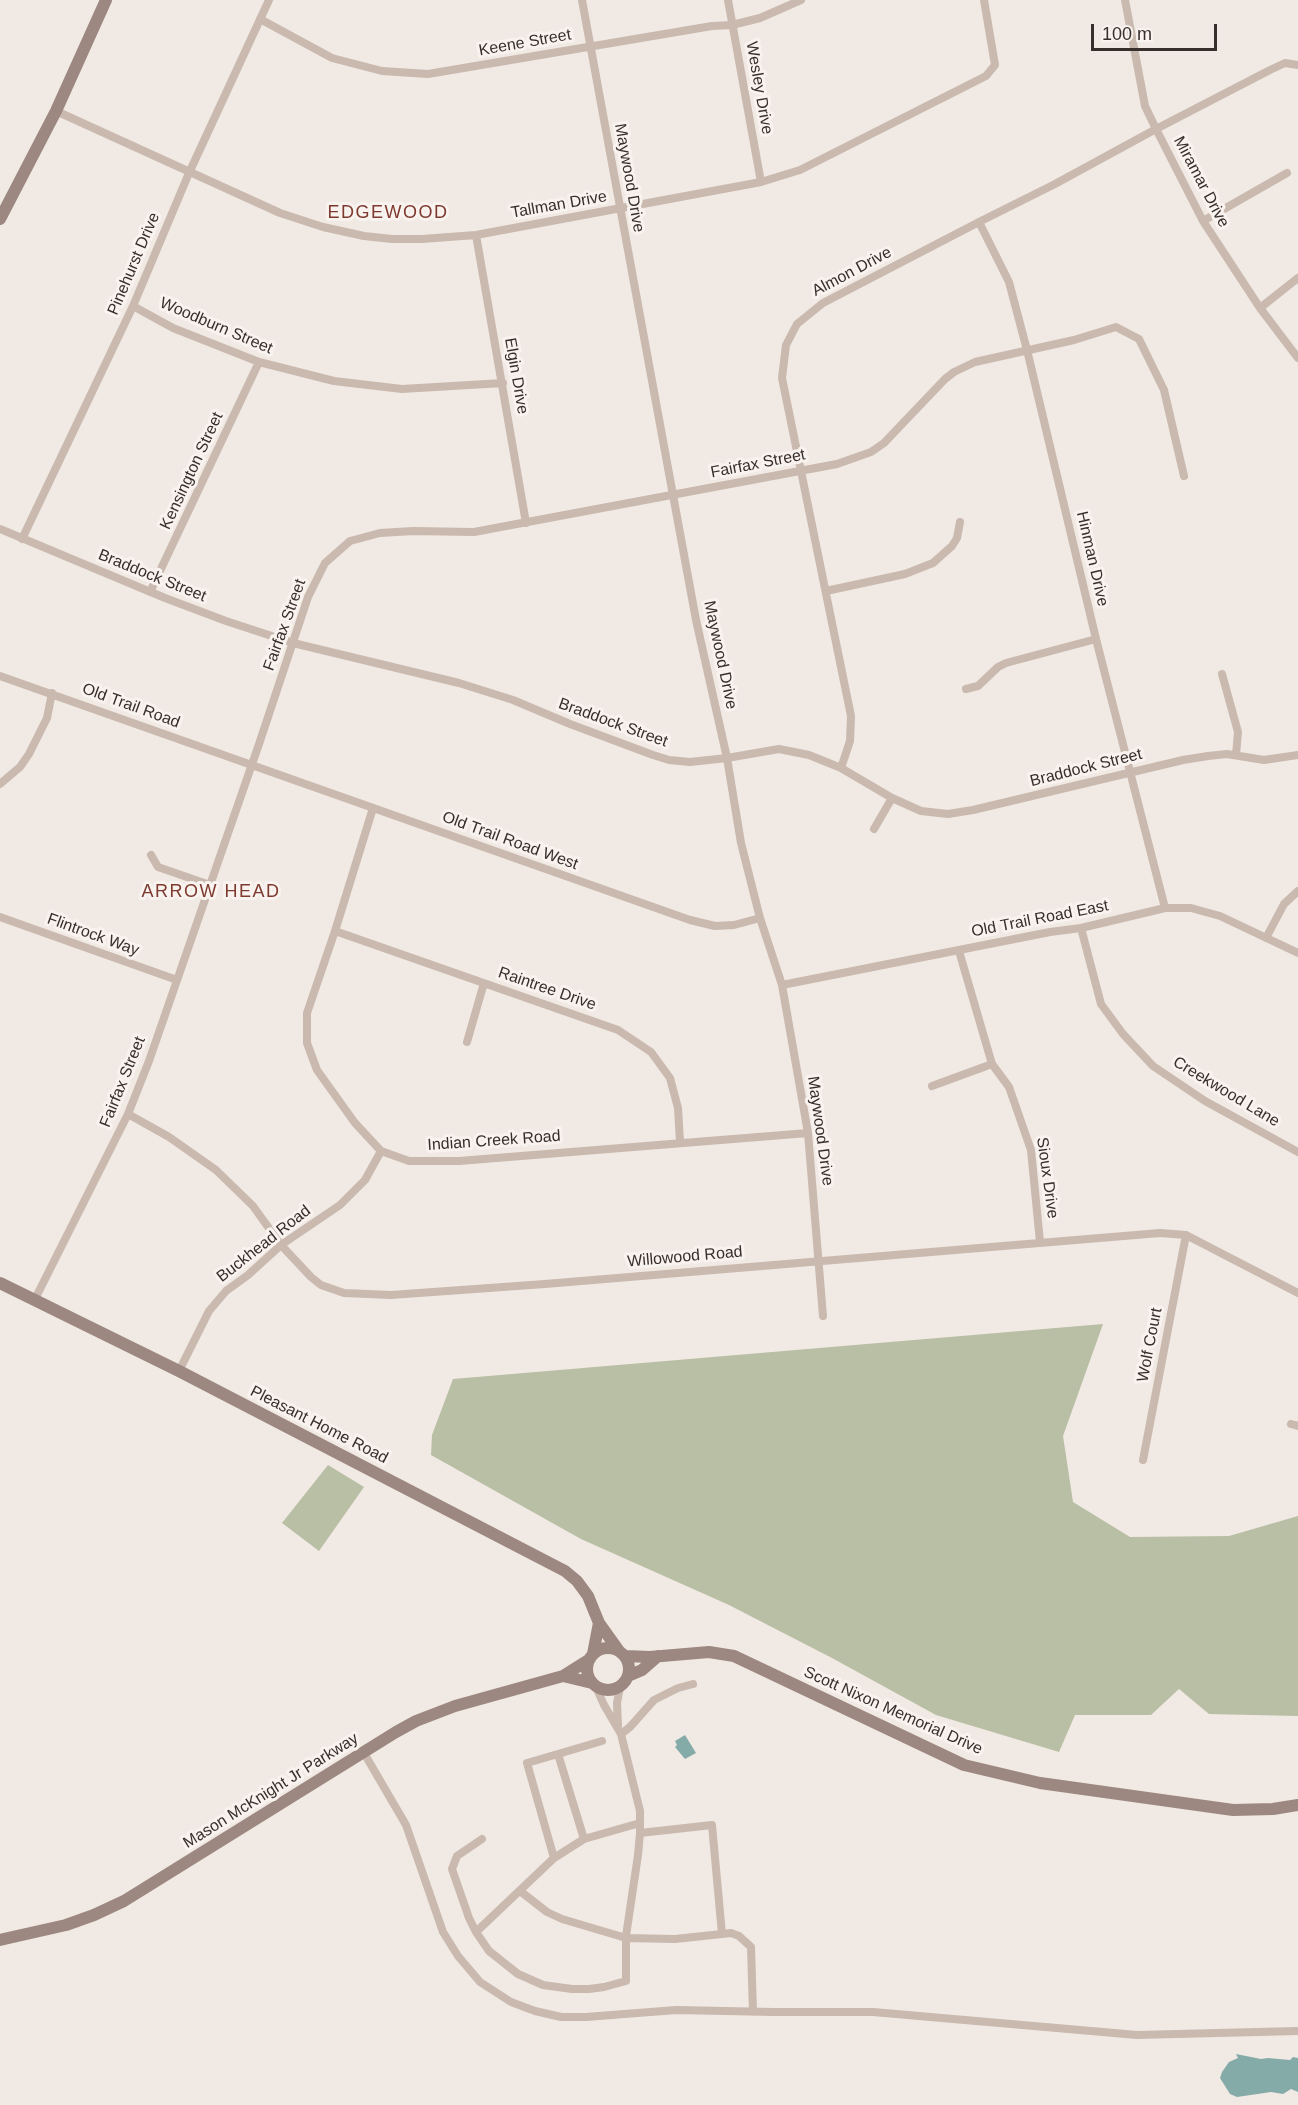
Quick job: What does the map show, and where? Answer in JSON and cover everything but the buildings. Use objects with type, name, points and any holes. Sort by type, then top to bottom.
[{"type":"main road","points":[[0,219],[56,111],[106,0]]},
{"type":"main road","name":"Pleasant Home Road","points":[[0,1283],[180,1371],[565,1571],[578,1581],[588,1596],[599,1623],[622,1653]]},
{"type":"main road","points":[[591,1657],[605,1648],[622,1653],[630,1669],[620,1687],[606,1690],[594,1685],[587,1673],[599,1623]]},
{"type":"main road","name":"Scott Nixon Memorial Drive","points":[[622,1653],[658,1656],[709,1652],[734,1656],[964,1765],[1040,1783],[1233,1810],[1273,1809],[1298,1805]]},
{"type":"main road","points":[[628,1676],[642,1670],[658,1656]]},
{"type":"main road","name":"Mason McKnight Jr Parkway","points":[[0,1940],[66,1925],[124,1901],[396,1732],[454,1706],[563,1676],[591,1657]]},
{"type":"main road","name":"Mason McKnight Jr Parkway","points":[[563,1676],[594,1685]]},
{"type":"street","name":"Pinehurst Drive","points":[[22,539],[133,306],[189,173],[269,0]]},
{"type":"street","name":"Maywood Drive","points":[[582,0],[696,620],[727,758],[741,843],[760,918],[782,986],[808,1133],[823,1316]]},
{"type":"street","name":"Wesley Drive","points":[[728,0],[761,182]]},
{"type":"street","name":"Keene Street","points":[[260,19],[332,58],[382,71],[428,74],[712,26],[732,25],[760,18],[801,0]]},
{"type":"street","name":"Tallman Drive","points":[[56,111],[280,213],[323,227],[364,236],[422,239],[476,235],[761,182],[800,170],[986,76],[996,65],[984,0]]},
{"type":"street","name":"Miramar Drive","points":[[1125,0],[1145,106],[1156,129],[1203,221],[1260,308],[1298,358]]},
{"type":"street","name":"Almon Drive","points":[[841,768],[850,741],[851,716],[790,419],[782,368],[786,345],[798,324],[823,303],[1055,184],[1156,129],[1285,63],[1298,65]]},
{"type":"street","points":[[1203,221],[1287,173]]},
{"type":"street","name":"Hinman Drive","points":[[979,222],[1008,282],[1027,350],[1096,639],[1165,908]]},
{"type":"street","name":"Elgin Drive","points":[[476,235],[526,523]]},
{"type":"street","points":[[1260,308],[1298,278]]},
{"type":"street","name":"Woodburn Street","points":[[133,306],[173,328],[259,362],[334,381],[402,389],[502,383]]},
{"type":"street","name":"Fairfax Street","points":[[35,1299],[128,1114],[177,980],[308,597],[325,563],[350,541],[380,533],[474,532],[837,464],[871,452],[894,434],[954,372],[975,362],[1074,340],[1116,327],[1139,339],[1164,390],[1184,476]]},
{"type":"street","name":"Kensington Street","points":[[150,592],[259,362]]},
{"type":"street","points":[[826,591],[905,574],[933,563],[957,538],[960,522]]},
{"type":"street","name":"Braddock Street","points":[[0,529],[226,621],[293,643],[459,683],[513,700],[570,724],[669,760],[690,762],[779,749],[809,755],[841,768],[892,798],[921,810],[956,813],[973,810],[1183,760],[1227,754],[1264,760],[1298,755]]},
{"type":"street","points":[[966,689],[978,686],[998,667],[1006,663],[1096,639]]},
{"type":"street","points":[[1222,674],[1238,732],[1236,755]]},
{"type":"street","name":"Old Trail Road","points":[[0,676],[252,764]]},
{"type":"street","points":[[0,784],[20,766],[29,754],[47,718],[52,693]]},
{"type":"street","name":"Old Trail Road West","points":[[252,764],[690,920],[715,926],[734,925],[760,918]]},
{"type":"street","points":[[874,830],[892,798]]},
{"type":"street","name":"Indian Creek Road","points":[[373,808],[307,1013],[308,1043],[317,1070],[356,1123],[381,1151],[409,1161],[459,1161],[808,1133]]},
{"type":"street","points":[[151,855],[158,867],[210,885]]},
{"type":"street","points":[[1266,938],[1284,904],[1298,891]]},
{"type":"street","name":"Old Trail Road East","points":[[782,986],[1050,932],[1081,928],[1165,908],[1191,908],[1221,915],[1298,953]]},
{"type":"street","name":"Flintrock Way","points":[[0,917],[177,980]]},
{"type":"street","name":"Creekwood Lane","points":[[1081,928],[1101,1004],[1123,1034],[1153,1066],[1205,1101],[1298,1152]]},
{"type":"street","name":"Raintree Drive","points":[[335,931],[618,1030],[651,1052],[670,1078],[678,1108],[680,1143]]},
{"type":"street","name":"Sioux Drive","points":[[959,951],[992,1064],[1009,1087],[1031,1150],[1040,1242]]},
{"type":"street","points":[[467,1042],[484,983]]},
{"type":"street","points":[[932,1086],[992,1064]]},
{"type":"street","name":"Willowood Road","points":[[128,1114],[169,1137],[216,1170],[253,1206],[281,1245],[321,1285],[344,1293],[392,1295],[545,1284],[1160,1233],[1186,1235],[1298,1293]]},
{"type":"street","name":"Buckhead Road","points":[[180,1371],[209,1311],[226,1291],[248,1275],[281,1245],[340,1205],[365,1180],[381,1151]]},
{"type":"street","name":"Wolf Court","points":[[1143,1460],[1186,1235]]},
{"type":"street","points":[[620,1730],[630,1727],[654,1700],[678,1688],[693,1684]]},
{"type":"street","points":[[594,1685],[604,1706],[620,1730]]},
{"type":"street","points":[[482,1839],[457,1856],[452,1869],[469,1918],[489,1950],[518,1974],[543,1985],[572,1989],[604,1987],[626,1981],[626,1938],[640,1833],[640,1811],[620,1730],[617,1703],[620,1687]]},
{"type":"street","points":[[554,1858],[527,1763],[602,1741]]},
{"type":"street","points":[[364,1753],[406,1825],[443,1932],[458,1956],[480,1982],[503,1997],[534,2011],[561,2017],[676,2010],[873,2012],[1137,2035],[1298,2031]]},
{"type":"street","points":[[558,1754],[584,1839]]},
{"type":"street","points":[[477,1932],[554,1858],[584,1839],[640,1823]]},
{"type":"street","points":[[640,1833],[712,1825],[723,1934]]},
{"type":"street","points":[[520,1891],[547,1912],[562,1919],[626,1938],[675,1939],[731,1933],[740,1936],[751,1947],[753,2012]]},
{"type":"green space","points":[[1103,1324],[1063,1436],[1073,1502],[1130,1537],[1229,1536],[1298,1516],[1298,1716],[1209,1714],[1179,1689],[1151,1715],[1075,1715],[1059,1752],[936,1715],[729,1605],[581,1539],[431,1455],[432,1435],[453,1379]]},
{"type":"green space","points":[[328,1465],[364,1487],[319,1551],[282,1523]]},
{"type":"water","points":[[685,1735],[696,1753],[685,1759],[675,1747],[677,1745],[675,1741]]},
{"type":"water","points":[[1236,2054],[1261,2059],[1298,2058],[1298,2092],[1291,2089],[1283,2094],[1271,2092],[1237,2097],[1230,2094],[1220,2078],[1229,2062],[1238,2058]]},
{"type":"district","name":"EDGEWOOD","points":[[388,213]]},
{"type":"district","name":"ARROW HEAD","points":[[211,892]]}]
